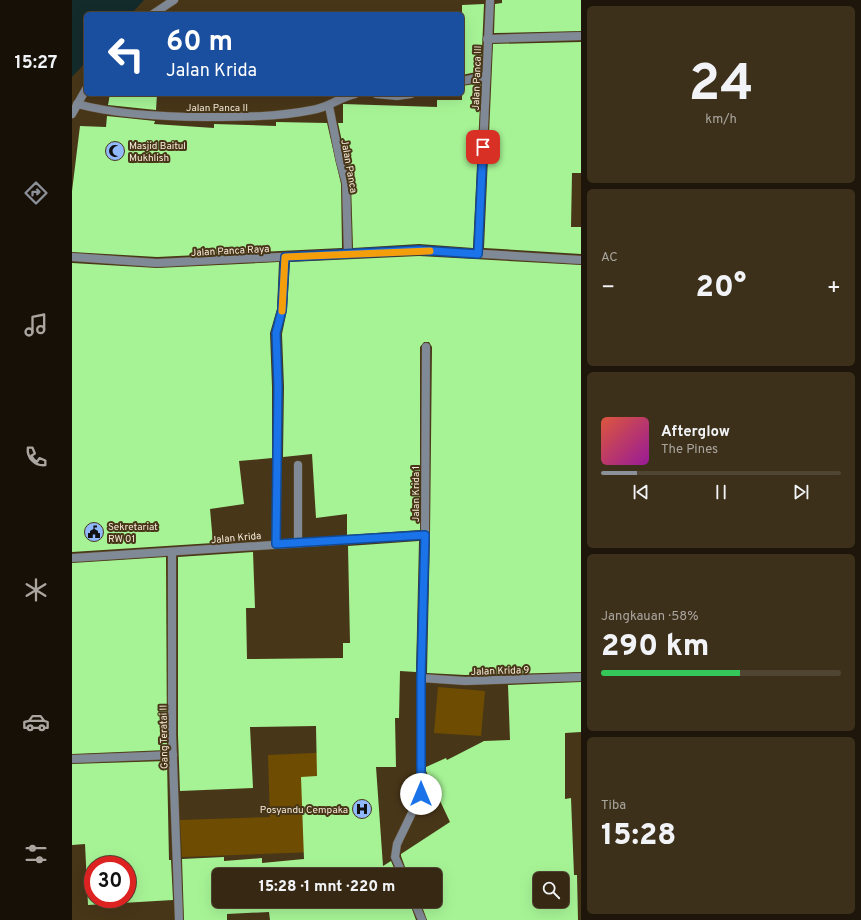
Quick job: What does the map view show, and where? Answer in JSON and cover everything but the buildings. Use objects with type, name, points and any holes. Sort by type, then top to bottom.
[{"type":"street","points":[[156,12],[174,0]]},
{"type":"street","name":"Jalan Panca III","points":[[478,254],[490,0]]},
{"type":"street","points":[[488,39],[581,36]]},
{"type":"street","points":[[464,81],[486,76]]},
{"type":"street","points":[[72,114],[84,92]]},
{"type":"street","name":"Jalan Panca II","points":[[77,104],[110,112],[169,117],[249,118],[314,110],[329,106],[351,96]]},
{"type":"street","name":"Jalan Panca","points":[[329,106],[346,183],[348,254]]},
{"type":"street","name":"Jalan Panca Raya","points":[[72,257],[157,263],[419,250],[581,260]]},
{"type":"street","points":[[276,544],[278,387],[276,333],[282,310],[285,257]]},
{"type":"street","name":"Jalan Krida 1","points":[[400,868],[395,857],[396,844],[421,794],[421,678],[425,535],[426,347]]},
{"type":"street","points":[[298,464],[298,543]]},
{"type":"street","name":"Jalan Krida","points":[[72,558],[172,553],[276,544],[425,535]]},
{"type":"street","name":"Gang Teratai II","points":[[172,553],[173,756],[179,920]]},
{"type":"street","name":"Jalan Krida 9","points":[[421,678],[465,681],[581,677]]},
{"type":"street","points":[[72,759],[173,756]]},
{"type":"street","points":[[417,908],[422,920]]},
{"type":"shaded area","points":[[438,687],[485,691],[481,736],[434,733]]},
{"type":"shaded area","points":[[337,752],[341,851],[182,857],[180,820],[270,817],[268,755]]},
{"type":"water","points":[[72,0],[144,0],[133,12],[84,12],[84,64],[72,77]]},
{"type":"slow traffic","points":[[282,311],[285,257],[419,250],[430,251]]},
{"type":"place","name":"Masjid Baitul Mukhlish","points":[[115,151]]},
{"type":"place","name":"Sekretariat RW 01","points":[[94,532]]},
{"type":"place","name":"Posyandu Cempaka","points":[[362,809]]},
{"type":"route","points":[[421,794],[421,678],[425,535],[276,544],[278,387],[276,333],[282,310],[285,257],[419,250],[478,254],[483,147]]}]
